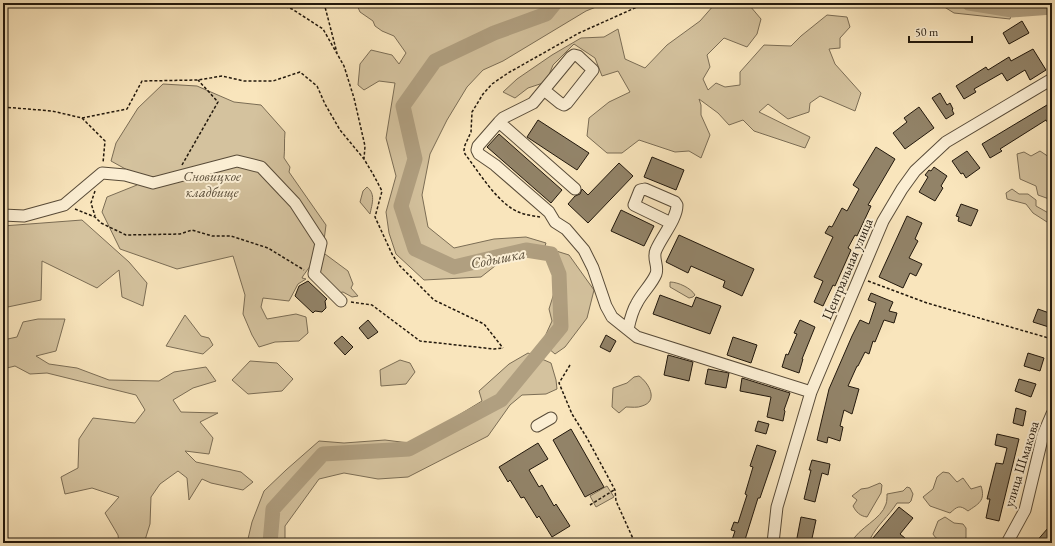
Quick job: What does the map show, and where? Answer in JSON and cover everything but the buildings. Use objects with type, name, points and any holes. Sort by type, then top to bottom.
[{"type":"street","points":[[544,90],[564,105],[593,70],[578,56],[574,55],[571,57],[533,103],[503,118],[478,146],[477,150],[479,154],[495,165],[549,212],[555,222],[566,229],[584,250],[593,268],[606,306],[612,316],[637,337],[811,392]]},
{"type":"street","name":"Центральная улица","points":[[773,543],[778,507],[811,392],[883,221],[902,189],[915,171],[946,142],[1052,79]]},
{"type":"street","points":[[499,122],[575,189]]},
{"type":"street","points":[[3,215],[24,216],[64,205],[102,173],[125,175],[153,183],[237,161],[261,166],[295,203],[321,243],[314,274],[341,300]]},
{"type":"street","points":[[628,329],[636,304],[656,273],[657,266],[654,258],[656,251],[671,223],[677,208],[675,202],[642,189],[640,190],[634,205],[671,223]]},
{"type":"street","name":"улица Шмакова","points":[[1007,543],[1025,510],[1042,435],[1052,414]]},
{"type":"street","points":[[537,426],[551,418]]},
{"type":"path","points":[[276,3],[292,9],[323,29],[344,66],[354,98],[365,146],[364,159]]},
{"type":"path","points":[[324,3],[337,55]]},
{"type":"path","points":[[3,107],[52,111],[82,118],[127,109],[142,81],[198,80],[222,76],[244,82],[274,81],[300,72],[317,86],[325,104],[340,130],[364,159],[374,174],[382,191],[375,217],[392,254],[399,265],[434,300],[484,324],[502,348],[494,349],[420,340],[372,305],[341,300]]},
{"type":"path","points":[[175,177],[218,102],[198,80]]},
{"type":"path","points":[[82,118],[105,141],[102,173]]},
{"type":"path","points":[[95,217],[91,203],[96,188]]},
{"type":"path","points":[[64,205],[95,217],[101,223],[126,236],[180,234],[192,230],[212,236],[231,236],[268,248],[300,268],[314,274]]},
{"type":"path","points":[[859,278],[927,303],[1052,339]]},
{"type":"path","points":[[570,365],[559,384],[572,414],[587,438],[615,490],[616,501],[635,543]]},
{"type":"path","points":[[590,505],[615,490]]},
{"type":"green space","points":[[356,3],[600,3],[596,7],[586,11],[503,61],[483,70],[467,87],[447,120],[430,154],[422,195],[428,227],[454,248],[494,239],[526,237],[546,243],[544,249],[523,244],[481,277],[424,280],[396,254],[389,233],[386,212],[396,176],[386,138],[395,83],[379,81],[364,90],[358,85],[360,64],[371,50],[392,55],[399,64],[406,53],[394,36],[382,31],[375,26],[373,21],[360,12]]},
{"type":"green space","points":[[938,3],[1015,3],[1010,19],[954,13]]},
{"type":"green space","points":[[714,5],[750,6],[761,19],[757,34],[747,47],[724,38],[707,55],[710,67],[703,79],[708,90],[716,83],[725,87],[740,85],[740,72],[764,45],[791,46],[827,15],[847,17],[850,27],[840,38],[840,48],[829,49],[835,64],[861,93],[855,111],[820,96],[810,103],[809,112],[788,119],[768,104],[759,112],[810,137],[805,148],[754,131],[743,120],[729,125],[718,113],[699,99],[701,105],[701,115],[710,135],[701,158],[689,151],[675,152],[639,140],[622,153],[607,153],[587,136],[589,118],[609,102],[630,92],[618,71],[602,76],[595,58],[574,44],[553,65],[546,82],[528,88],[515,98],[503,92],[517,79],[552,55],[581,38],[604,37],[618,29],[625,59],[645,68],[667,45],[700,21]]},
{"type":"green space","name":"Сновицкое кладбище","points":[[163,84],[197,86],[234,102],[261,105],[285,132],[284,158],[290,167],[289,172],[326,225],[323,248],[302,278],[306,279],[298,284],[289,301],[263,298],[261,307],[267,319],[296,314],[306,317],[308,333],[299,341],[275,342],[259,347],[243,314],[245,295],[233,256],[177,269],[120,249],[102,212],[107,197],[137,185],[140,177],[111,161],[116,143],[138,108]]},
{"type":"green space","points":[[1040,151],[1052,159],[1052,200],[1038,195],[1036,186],[1020,179],[1017,154],[1024,152],[1031,156]]},
{"type":"green space","points":[[367,187],[372,193],[370,214],[360,202],[363,191]]},
{"type":"green space","points":[[1012,189],[1019,194],[1028,194],[1036,200],[1036,206],[1052,215],[1051,221],[1047,222],[1033,213],[1026,204],[1007,199],[1006,193]]},
{"type":"green space","points":[[82,220],[129,262],[147,283],[143,306],[122,297],[119,270],[97,288],[42,261],[41,300],[3,308],[3,226]]},
{"type":"green space","points":[[553,250],[569,255],[594,290],[587,318],[565,347],[555,354],[542,343],[552,321],[549,309],[554,293]]},
{"type":"green space","points":[[325,254],[348,271],[353,284],[351,288],[358,296],[352,297],[343,292],[338,293],[316,275],[316,263]]},
{"type":"green space","points":[[670,282],[684,286],[691,290],[695,295],[689,298],[670,287]]},
{"type":"green space","points":[[185,315],[201,336],[209,338],[213,345],[203,354],[166,346]]},
{"type":"green space","points":[[38,319],[65,319],[56,351],[36,356],[49,364],[77,368],[109,380],[159,381],[174,372],[206,367],[216,381],[193,388],[173,400],[181,412],[218,413],[200,422],[213,438],[209,454],[185,451],[196,462],[241,472],[253,482],[243,490],[211,483],[202,479],[189,500],[187,478],[178,471],[160,484],[151,497],[150,524],[145,543],[119,543],[118,535],[105,513],[119,497],[92,488],[65,494],[61,477],[78,468],[79,439],[93,418],[135,423],[145,410],[136,395],[47,373],[30,374],[15,366],[3,369],[3,340],[17,337],[23,322]]},
{"type":"green space","points":[[528,353],[551,363],[557,389],[546,394],[522,395],[510,405],[488,436],[408,477],[378,479],[344,473],[319,479],[285,526],[285,543],[247,543],[252,522],[264,491],[319,441],[344,443],[385,440],[409,443],[482,401],[479,391],[509,364]]},
{"type":"green space","points":[[400,360],[410,363],[415,372],[406,384],[381,386],[380,370]]},
{"type":"green space","points":[[250,361],[277,363],[293,379],[282,391],[248,394],[232,380]]},
{"type":"green space","points":[[639,376],[649,387],[651,392],[650,400],[647,404],[640,407],[626,407],[619,413],[612,407],[613,388],[627,383],[634,377]]},
{"type":"green space","points":[[943,472],[949,473],[957,482],[963,478],[971,489],[981,486],[982,499],[980,502],[968,511],[958,507],[950,513],[930,506],[923,497],[933,489],[937,477]]},
{"type":"green space","points":[[880,483],[882,485],[881,493],[867,517],[860,515],[853,506],[857,500],[852,496],[861,489]]},
{"type":"green space","points":[[607,486],[614,497],[596,507],[590,496]]},
{"type":"green space","points":[[907,487],[910,488],[913,494],[911,501],[909,503],[897,503],[876,529],[870,539],[875,543],[851,543],[859,532],[880,515],[886,503],[887,494],[903,491]]},
{"type":"green space","points":[[945,517],[954,523],[963,524],[966,528],[966,538],[953,542],[944,542],[936,538],[933,534],[938,521]]},
{"type":"waterway","name":"Содышка","points":[[270,543],[273,509],[323,454],[409,449],[501,400],[561,327],[559,274],[551,254],[526,250],[454,267],[415,249],[401,206],[415,159],[403,106],[435,61],[494,33],[546,14],[555,3]]},
{"type":"waterway","name":"Содышка","points":[[969,3],[1012,10],[1052,7]]}]
